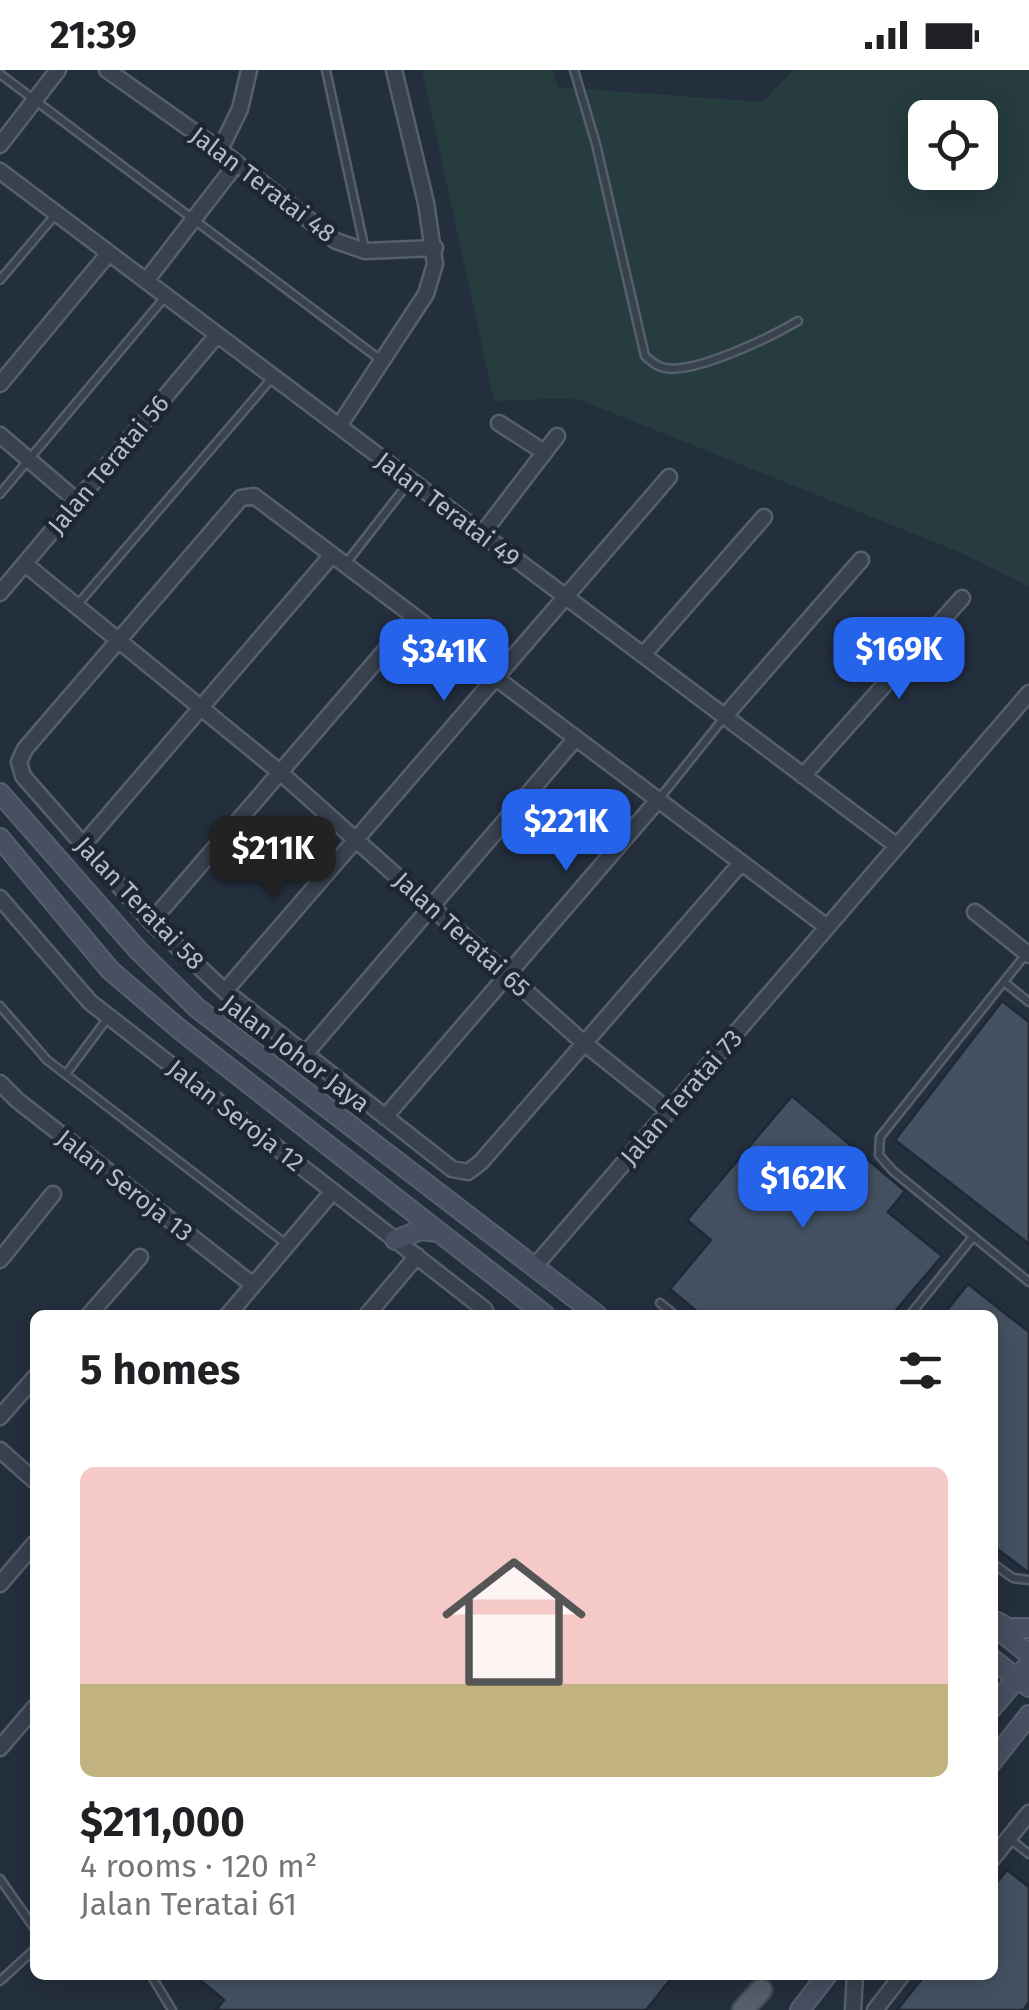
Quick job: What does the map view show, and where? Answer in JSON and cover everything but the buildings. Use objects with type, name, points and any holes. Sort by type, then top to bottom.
[{"type":"main road","name":"Jalan Johor Jaya","points":[[0,792],[138,950],[197,1008],[591,1310]]},
{"type":"main road","name":"Jalan Johor Jaya","points":[[0,838],[110,970],[178,1028],[539,1310]]},
{"type":"main road","points":[[395,1240],[421,1230],[439,1232]]},
{"type":"main road","points":[[998,1624],[1029,1628]]},
{"type":"main road","points":[[998,1627],[1029,1654]]},
{"type":"main road","points":[[998,1662],[1025,1677],[998,1702]]},
{"type":"main road","points":[[998,1755],[1029,1716]]},
{"type":"main road","points":[[800,2010],[823,1980]]},
{"type":"main road","points":[[743,2010],[767,1982]]},
{"type":"main road","points":[[752,2010],[767,1982]]},
{"type":"street","points":[[0,145],[58,70]]},
{"type":"street","name":"Jalan Teratai 48","points":[[107,70],[220,150],[336,241],[366,251],[435,248]]},
{"type":"street","points":[[220,150],[240,110],[249,70]]},
{"type":"street","points":[[339,426],[431,284],[435,248],[394,70]]},
{"type":"street","points":[[146,281],[237,163]]},
{"type":"street","name":"Jalan Teratai 49","points":[[0,171],[897,846]]},
{"type":"street","points":[[0,384],[109,253]]},
{"type":"street","name":"Jalan Teratai 56","points":[[0,593],[217,334]]},
{"type":"street","points":[[499,423],[544,452]]},
{"type":"street","points":[[0,436],[77,501]]},
{"type":"street","points":[[482,534],[557,436]]},
{"type":"street","points":[[225,990],[669,477]]},
{"type":"street","points":[[121,640],[246,495],[254,496],[827,927]]},
{"type":"street","points":[[643,656],[764,517]]},
{"type":"street","points":[[82,844],[201,707],[339,560]]},
{"type":"street","points":[[724,716],[861,560]]},
{"type":"street","name":"Jalan Teratai 65","points":[[25,564],[282,774],[507,976],[669,1112]]},
{"type":"street","points":[[804,776],[962,598]]},
{"type":"street","points":[[151,922],[414,617]]},
{"type":"street","name":"Jalan Teratai 58","points":[[121,640],[25,749],[20,762],[23,776],[151,922],[225,990],[452,1169],[468,1172],[584,1043]]},
{"type":"street","name":"Jalan Teratai 73","points":[[536,1266],[1029,692]]},
{"type":"street","points":[[306,1053],[576,738]]},
{"type":"street","points":[[385,1117],[658,800]]},
{"type":"street","points":[[584,1043],[741,862]]},
{"type":"street","name":"Jalan Seroja 12","points":[[0,898],[90,1002],[484,1310]]},
{"type":"street","points":[[975,912],[1028,953]]},
{"type":"street","name":"Jalan Seroja 13","points":[[0,1083],[252,1286]]},
{"type":"street","points":[[232,1310],[333,1191]]},
{"type":"street","points":[[0,1260],[54,1194]]},
{"type":"street","points":[[371,1310],[417,1256]]},
{"type":"street","points":[[93,1310],[140,1257]]},
{"type":"street","points":[[0,1417],[30,1383]]},
{"type":"street","points":[[0,1450],[30,1477]]},
{"type":"street","points":[[0,1584],[30,1549]]},
{"type":"street","points":[[0,1748],[30,1713]]},
{"type":"street","points":[[998,1852],[1029,1813]]},
{"type":"street","points":[[853,2010],[855,1980]]},
{"type":"street","points":[[875,2010],[898,1980]]},
{"type":"lane","points":[[326,70],[366,251]]},
{"type":"lane","points":[[574,70],[596,144],[645,356],[656,365],[679,368],[759,344],[798,322]]},
{"type":"lane","points":[[0,74],[382,360]]},
{"type":"lane","points":[[0,280],[56,214]]},
{"type":"lane","points":[[0,494],[166,296]]},
{"type":"lane","points":[[77,604],[273,377]]},
{"type":"lane","points":[[339,560],[410,480]]},
{"type":"lane","points":[[658,800],[724,716]]},
{"type":"lane","points":[[1028,953],[880,1137],[879,1155],[893,1171],[1029,1282]]},
{"type":"lane","points":[[1004,982],[1029,1002]]},
{"type":"lane","points":[[0,1006],[40,1052],[66,1074],[286,1245]]},
{"type":"lane","points":[[66,1074],[109,1016]]},
{"type":"lane","points":[[914,1310],[973,1237]]},
{"type":"lane","points":[[660,1303],[669,1310]]},
{"type":"lane","points":[[998,1567],[1013,1578],[1029,1580]]},
{"type":"lane","points":[[1009,1838],[1029,1854]]},
{"type":"lane","points":[[0,1879],[30,1923]]},
{"type":"lane","points":[[0,1981],[30,1954]]},
{"type":"lane","points":[[154,1980],[172,2010]]},
{"type":"green space","points":[[422,70],[553,70],[558,87],[763,102],[794,70],[1029,70],[1029,586],[959,552],[575,398],[494,401]]}]
